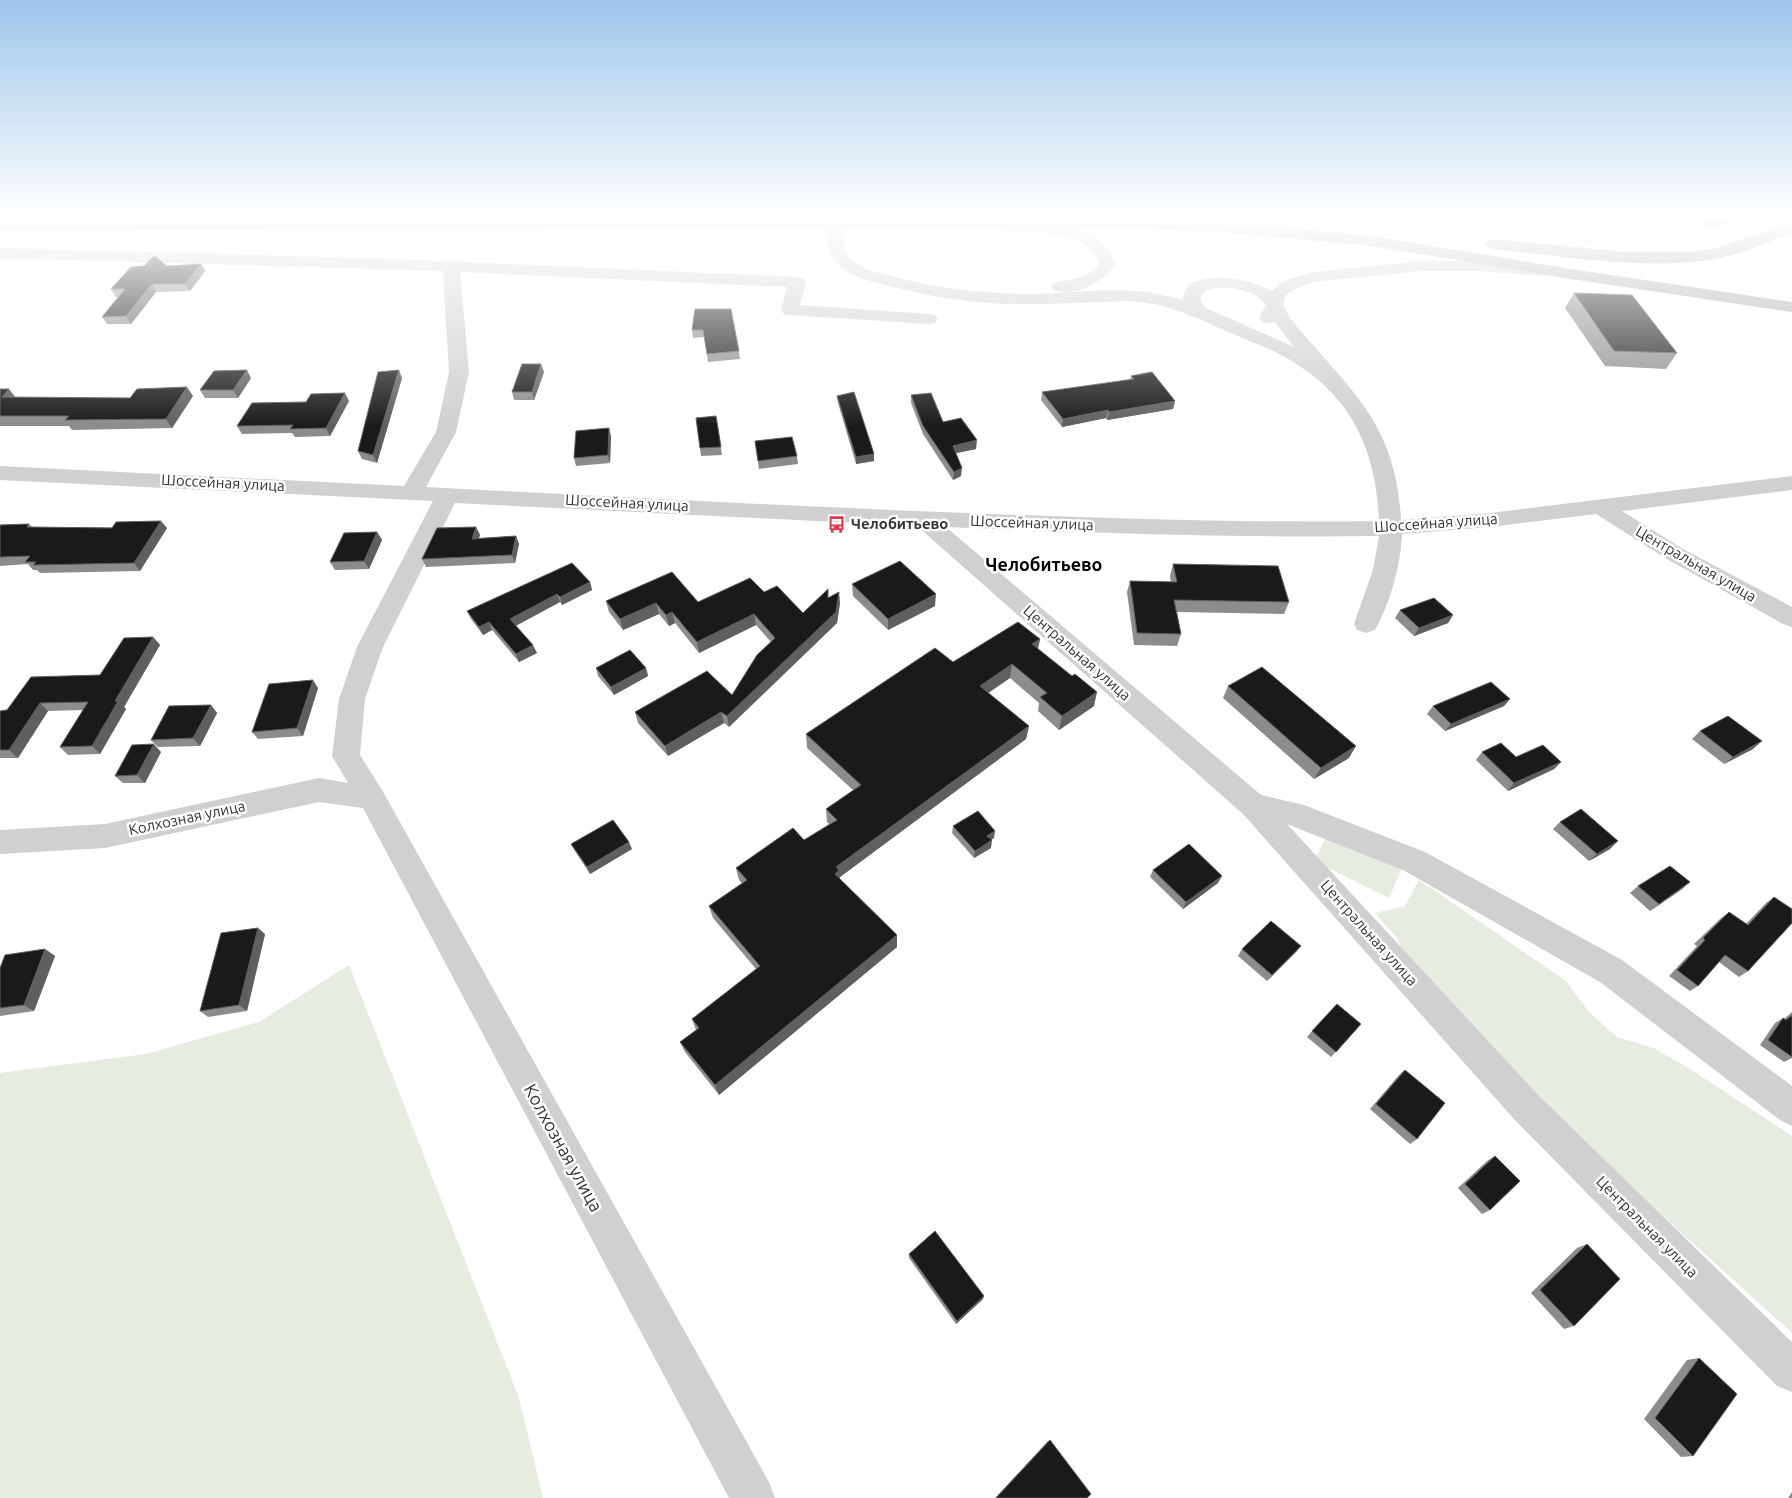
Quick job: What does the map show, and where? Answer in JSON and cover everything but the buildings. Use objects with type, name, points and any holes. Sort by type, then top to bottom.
[{"type":"main road","points":[[1655,287],[1787,307]]},
{"type":"main road","points":[[1750,287],[1792,293]]},
{"type":"street","points":[[412,492],[446,432],[459,372],[452,287]]},
{"type":"street","points":[[797,287],[790,310],[928,319]]},
{"type":"street","points":[[917,287],[952,294],[1024,299],[1137,296],[1167,301],[1273,344],[1301,358],[1325,376],[1352,403]]},
{"type":"street","points":[[980,287],[1012,291],[1067,293],[1161,287]]},
{"type":"street","points":[[986,287],[1032,290],[1056,287]]},
{"type":"street","points":[[1201,287],[1193,293],[1192,305],[1210,318],[1238,324],[1256,323],[1271,315],[1274,309],[1275,297],[1280,290],[1286,287]]},
{"type":"street","points":[[1250,287],[1267,295],[1284,323],[1352,403],[1369,428],[1379,452],[1386,482],[1389,553],[1366,624]]},
{"type":"street","name":"Шоссейная улица","points":[[0,473],[923,518],[1209,529],[1389,528],[1490,520],[1602,508],[1792,482]]},
{"type":"street","points":[[320,790],[346,756],[352,698],[370,647],[448,494]]},
{"type":"street","name":"Центральная улица","points":[[1602,508],[1675,554],[1792,618]]},
{"type":"street","name":"Центральная улица","points":[[923,518],[1253,806],[1526,1107],[1792,1371]]},
{"type":"street","name":"Колхозная улица","points":[[346,756],[372,798],[753,1498]]},
{"type":"street","name":"Колхозная улица","points":[[0,842],[105,836],[320,790],[372,798]]},
{"type":"street","points":[[1253,806],[1294,813],[1414,861],[1611,971],[1792,1108]]},
{"type":"shaded area","points":[[1329,832],[1402,868],[1389,898],[1314,861]]},
{"type":"shaded area","points":[[1419,880],[1566,981],[1589,1012],[1617,1037],[1654,1048],[1690,1069],[1792,1136],[1792,1333],[1602,1161],[1409,966],[1397,938],[1375,913],[1405,906]]},
{"type":"shaded area","points":[[349,965],[519,1398],[543,1498],[0,1498],[0,1073],[146,1054],[259,1022]]},
{"type":"place","name":"Челобитьево","points":[[837,524]]},
{"type":"district","name":"Челобитьево","points":[[1044,565]]}]
